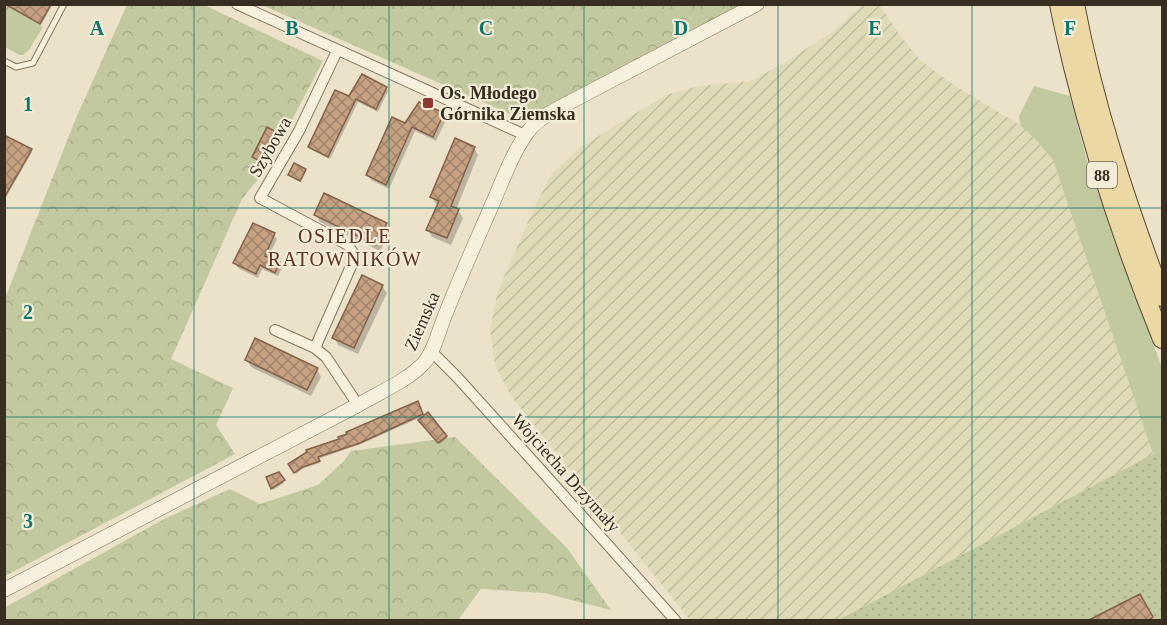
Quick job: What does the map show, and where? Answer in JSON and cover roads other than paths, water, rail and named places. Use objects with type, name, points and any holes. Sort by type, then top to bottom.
[{"type":"main road","name":"88","points":[[1059,4],[1085,115],[1104,180],[1122,236],[1162,339]]},
{"type":"main road","name":"88","points":[[1075,4],[1100,113],[1138,233],[1162,297]]},
{"type":"street","points":[[237,4],[525,135]]},
{"type":"street","name":"Ziemska","points":[[4,590],[358,405],[415,371],[431,351],[502,181],[525,135],[540,119],[555,110],[757,4]]},
{"type":"street","name":"Szybowa","points":[[315,348],[352,264],[353,253],[348,245],[260,198],[299,131],[338,51]]},
{"type":"street","points":[[275,330],[315,348],[326,357],[358,405]]},
{"type":"street","name":"Wojciecha Drzymały","points":[[431,351],[502,426],[675,621]]},
{"type":"lane","points":[[4,61],[16,67],[33,63],[64,4]]},
{"type":"place","name":"Os. Młodego Górnika Ziemska","points":[[428,103]]},
{"type":"district","name":"OSIEDLE RATOWNIKÓW","points":[[345,248]]}]
